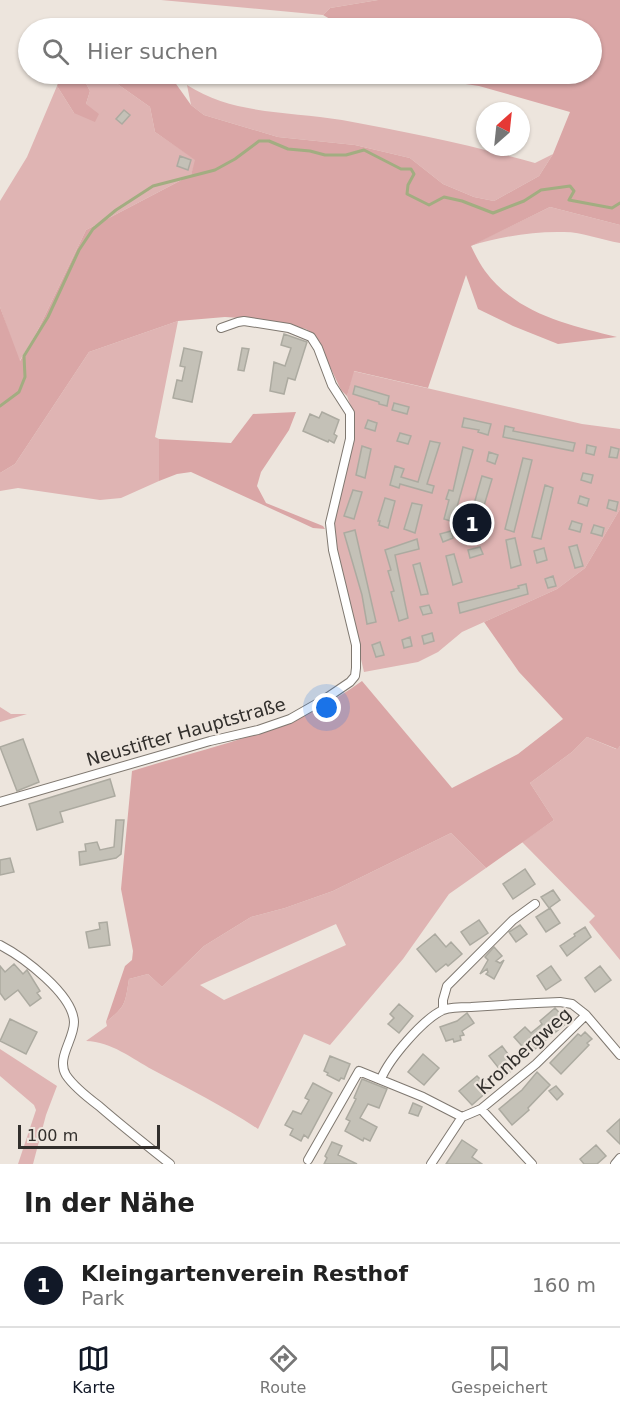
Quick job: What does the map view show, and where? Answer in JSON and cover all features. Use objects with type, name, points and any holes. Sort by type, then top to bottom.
[{"type":"street","name":"Neustifter Hauptstraße","points":[[0,802],[210,741],[274,725],[316,705],[344,687],[355,675],[356,645],[333,550],[330,523],[350,439],[350,413],[332,385],[318,348],[311,337],[289,328],[244,321],[221,328]]},
{"type":"street","points":[[381,1079],[387,1066],[403,1046],[443,1010],[447,986],[513,920],[535,904]]},
{"type":"street","points":[[0,945],[38,970],[71,1011],[74,1021],[72,1034],[62,1067],[66,1075],[76,1087],[170,1164]]},
{"type":"street","name":"Kronbergweg","points":[[443,1010],[479,1006],[570,1003],[586,1015],[620,1055]]},
{"type":"street","name":"Kronbergweg","points":[[462,1117],[481,1109],[536,1064],[586,1015]]},
{"type":"street","points":[[308,1160],[359,1071],[462,1117],[431,1164]]},
{"type":"street","name":"Kronbergweg","points":[[481,1109],[532,1164]]},
{"type":"street","points":[[615,1164],[620,1158]]},
{"type":"shaded area","points":[[161,0],[378,0],[330,8],[323,15]]},
{"type":"shaded area","points":[[378,0],[620,0],[620,225],[550,207],[471,246],[483,268],[498,286],[528,308],[580,328],[617,337],[558,344],[513,326],[478,309],[466,275],[428,388],[354,371],[347,396],[341,390],[315,335],[306,329],[256,319],[225,317],[178,321],[89,352],[15,464],[0,473],[0,307],[20,361],[36,334],[86,230],[191,175],[195,160],[155,132],[150,107],[117,84],[176,84],[191,105],[204,115],[278,137],[355,145],[410,158],[443,184],[474,197],[494,201],[539,176],[553,154],[570,112],[466,84],[602,84],[602,18],[328,18],[323,15],[330,8]]},
{"type":"shaded area","points":[[58,84],[86,84],[90,91],[86,104],[99,114],[95,122],[74,113]]},
{"type":"shaded area","points":[[86,84],[117,84],[150,107],[155,132],[196,160],[191,175],[86,230],[36,334],[19,362],[0,307],[0,201],[27,157],[57,86],[74,113],[86,104],[90,91]]},
{"type":"shaded area","points":[[187,85],[205,95],[242,107],[342,120],[415,134],[476,148],[476,156],[507,156],[535,163],[553,154],[539,176],[494,201],[474,197],[443,184],[410,158],[355,145],[278,137],[204,115],[191,105]]},
{"type":"shaded area","points":[[550,207],[620,225],[620,243],[571,232],[540,232],[470,246]]},
{"type":"shaded area","points":[[178,321],[155,437],[159,439],[159,481],[121,498],[100,500],[18,488],[0,491],[0,473],[15,464],[89,352]]},
{"type":"shaded area","points":[[353,371],[582,424],[620,429],[620,509],[585,568],[557,589],[462,632],[438,652],[418,662],[364,672],[335,548],[333,516],[354,434],[354,415],[347,396]]},
{"type":"shaded area","points":[[296,412],[289,430],[261,472],[257,486],[266,503],[323,526],[325,529],[313,528],[191,472],[177,474],[159,481],[159,439],[231,443],[253,414]]},
{"type":"shaded area","points":[[620,509],[620,746],[617,749],[587,737],[572,752],[530,783],[554,820],[486,868],[451,833],[333,891],[251,917],[204,946],[162,987],[148,974],[129,979],[124,1004],[106,1022],[125,966],[132,960],[133,951],[121,889],[132,771],[222,745],[280,725],[336,698],[362,681],[452,788],[518,754],[563,719],[519,672],[484,622],[557,589],[585,568]]},
{"type":"shaded area","points":[[0,707],[11,714],[27,714],[0,722]]},
{"type":"shaded area","points":[[587,737],[616,749],[620,746],[620,960],[589,922],[595,916],[522,842],[554,820],[530,783],[572,752]]},
{"type":"shaded area","points":[[451,833],[486,868],[449,894],[403,959],[330,1045],[304,1034],[258,1129],[121,1051],[104,1044],[86,1041],[107,1026],[106,1022],[121,1008],[129,979],[148,974],[162,987],[204,946],[251,917],[333,891]],"holes":[[[336,924],[346,945],[224,1000],[200,985]]]},
{"type":"shaded area","points":[[0,1049],[57,1086],[46,1115],[33,1164],[18,1164],[36,1110],[34,1105],[0,1076]]},
{"type":"building","points":[[124,110],[130,115],[122,124],[116,119]]},
{"type":"building","points":[[180,156],[191,160],[188,170],[177,166]]},
{"type":"building","points":[[284,334],[307,342],[295,380],[288,378],[284,394],[270,391],[274,362],[285,366],[291,348],[281,345]]},
{"type":"building","points":[[184,348],[202,352],[192,402],[173,398],[177,380],[182,381],[185,367],[180,366]]},
{"type":"building","points":[[242,348],[249,349],[244,371],[238,370]]},
{"type":"building","points":[[355,386],[389,396],[387,406],[353,394]]},
{"type":"building","points":[[394,403],[409,407],[407,414],[392,410]]},
{"type":"building","points":[[322,412],[339,420],[334,434],[337,436],[334,443],[303,431],[310,414],[319,418]]},
{"type":"building","points":[[464,418],[491,424],[488,435],[478,432],[479,430],[462,427]]},
{"type":"building","points":[[368,420],[377,423],[375,431],[365,428]]},
{"type":"building","points":[[505,426],[514,428],[513,431],[575,443],[573,451],[503,437]]},
{"type":"building","points":[[400,433],[411,436],[408,444],[397,441]]},
{"type":"building","points":[[430,441],[440,443],[427,484],[434,486],[432,493],[400,484],[399,488],[390,485],[395,466],[404,469],[401,477],[418,482]]},
{"type":"building","points":[[587,445],[596,447],[594,455],[586,453]]},
{"type":"building","points":[[362,446],[371,449],[365,478],[356,475]]},
{"type":"building","points":[[463,447],[473,450],[455,514],[470,518],[482,476],[492,479],[477,529],[444,519],[449,500],[446,499],[449,490],[453,491]]},
{"type":"building","points":[[611,447],[619,449],[617,458],[609,457]]},
{"type":"building","points":[[489,452],[498,455],[495,464],[487,461]]},
{"type":"building","points":[[523,458],[532,460],[514,532],[505,529]]},
{"type":"building","points":[[583,473],[593,475],[591,483],[581,480]]},
{"type":"building","points":[[545,485],[553,488],[541,539],[532,537]]},
{"type":"building","points":[[353,490],[362,492],[354,519],[344,516]]},
{"type":"building","points":[[580,496],[589,499],[587,506],[578,503]]},
{"type":"building","points":[[385,498],[395,501],[388,528],[379,525],[380,521],[378,521]]},
{"type":"building","points":[[609,500],[618,502],[616,511],[607,508]]},
{"type":"building","points":[[412,503],[422,505],[415,533],[404,529]]},
{"type":"building","points":[[572,521],[582,524],[580,532],[569,529]]},
{"type":"building","points":[[594,525],[604,528],[602,536],[591,533]]},
{"type":"building","points":[[355,530],[376,622],[367,624],[362,595],[344,533]]},
{"type":"building","points":[[451,531],[453,538],[443,542],[440,534]]},
{"type":"building","points":[[515,538],[521,565],[511,568],[506,540]]},
{"type":"building","points":[[417,539],[419,549],[395,555],[408,618],[399,621],[391,592],[394,591],[388,571],[391,570],[385,550]]},
{"type":"building","points":[[577,545],[583,566],[575,568],[569,547]]},
{"type":"building","points":[[480,547],[483,554],[470,558],[468,550]]},
{"type":"building","points":[[544,548],[547,560],[537,563],[534,551]]},
{"type":"building","points":[[454,554],[462,582],[453,585],[446,556]]},
{"type":"building","points":[[420,563],[428,594],[421,595],[413,565]]},
{"type":"building","points":[[553,576],[556,586],[548,588],[545,579]]},
{"type":"building","points":[[526,584],[528,594],[460,613],[458,603],[519,588],[518,586]]},
{"type":"building","points":[[429,605],[432,613],[423,615],[420,607]]},
{"type":"building","points":[[432,633],[434,641],[424,644],[422,636]]},
{"type":"building","points":[[410,637],[412,646],[404,648],[402,640]]},
{"type":"building","points":[[380,642],[384,655],[376,657],[372,645]]},
{"type":"building","points":[[23,739],[39,782],[17,791],[0,747]]},
{"type":"building","points":[[110,779],[115,796],[60,812],[63,822],[37,830],[29,804]]},
{"type":"building","points":[[116,820],[124,820],[121,854],[116,858],[80,865],[79,852],[86,851],[85,844],[97,842],[100,850],[114,847]]},
{"type":"building","points":[[10,858],[14,872],[0,875],[0,860]]},
{"type":"building","points":[[525,869],[535,884],[513,899],[503,884]]},
{"type":"building","points":[[553,890],[560,900],[549,908],[541,897]]},
{"type":"building","points":[[550,908],[560,923],[546,932],[536,917]]},
{"type":"building","points":[[479,920],[488,933],[470,945],[461,932]]},
{"type":"building","points":[[107,922],[110,945],[89,948],[86,932],[100,929],[99,923]]},
{"type":"building","points":[[520,925],[527,934],[516,942],[509,932]]},
{"type":"building","points":[[585,927],[591,937],[567,956],[560,946]]},
{"type":"building","points":[[435,934],[446,947],[451,942],[462,954],[448,966],[446,964],[436,972],[417,949]]},
{"type":"building","points":[[494,947],[502,956],[496,961],[500,963],[504,960],[494,979],[486,974],[487,969],[480,974],[488,960],[485,957]]},
{"type":"building","points":[[14,964],[23,974],[27,970],[40,991],[37,993],[41,998],[30,1006],[18,990],[5,1000],[0,993],[0,966],[5,972]]},
{"type":"building","points":[[551,966],[561,980],[546,990],[537,976]]},
{"type":"building","points":[[600,966],[611,980],[595,992],[585,978]]},
{"type":"building","points":[[399,1004],[413,1016],[399,1033],[388,1024],[394,1018],[390,1014]]},
{"type":"building","points":[[555,1008],[568,1022],[529,1054],[514,1037],[525,1027],[531,1033],[542,1024],[540,1021]]},
{"type":"building","points":[[467,1013],[474,1023],[462,1031],[464,1035],[460,1036],[461,1040],[446,1041],[440,1027],[457,1021]]},
{"type":"building","points":[[10,1019],[37,1032],[26,1054],[0,1041]]},
{"type":"building","points":[[585,1032],[592,1039],[587,1043],[589,1045],[561,1074],[550,1063],[578,1034],[581,1036]]},
{"type":"building","points":[[502,1046],[517,1066],[505,1076],[489,1056]]},
{"type":"building","points":[[423,1054],[439,1068],[424,1085],[408,1072]]},
{"type":"building","points":[[330,1056],[350,1064],[344,1079],[341,1078],[339,1081],[324,1071]]},
{"type":"building","points":[[537,1072],[550,1085],[528,1108],[529,1110],[512,1125],[499,1109],[522,1090]]},
{"type":"building","points":[[477,1076],[490,1089],[472,1105],[459,1091]]},
{"type":"building","points":[[362,1079],[387,1089],[379,1108],[368,1104],[360,1118],[377,1127],[370,1141],[364,1138],[363,1141],[345,1131],[350,1121],[346,1119],[356,1099],[354,1098]]},
{"type":"building","points":[[313,1083],[332,1093],[308,1138],[304,1135],[301,1141],[290,1135],[293,1129],[285,1125],[293,1111],[301,1114],[309,1100],[305,1098]]},
{"type":"building","points":[[556,1086],[563,1094],[557,1100],[549,1091]]},
{"type":"building","points":[[413,1103],[422,1107],[418,1116],[409,1113]]},
{"type":"building","points":[[620,1119],[620,1144],[607,1131]]},
{"type":"building","points":[[462,1140],[477,1150],[472,1157],[482,1164],[446,1164]]},
{"type":"building","points":[[332,1142],[342,1146],[338,1155],[357,1164],[324,1164]]},
{"type":"building","points":[[596,1145],[606,1156],[597,1164],[584,1164],[580,1159]]},
{"type":"waterway","points":[[0,406],[19,392],[25,377],[24,356],[48,317],[79,250],[93,229],[116,210],[153,186],[215,170],[235,159],[259,141],[269,141],[288,149],[325,155],[346,155],[364,150],[401,169],[411,169],[414,174],[408,185],[407,194],[429,205],[444,197],[493,213],[524,201],[541,190],[570,186],[574,191],[569,200],[612,208],[620,203]]},
{"type":"place","name":"Kleingartenverein Resthof","points":[[472,523]]}]
